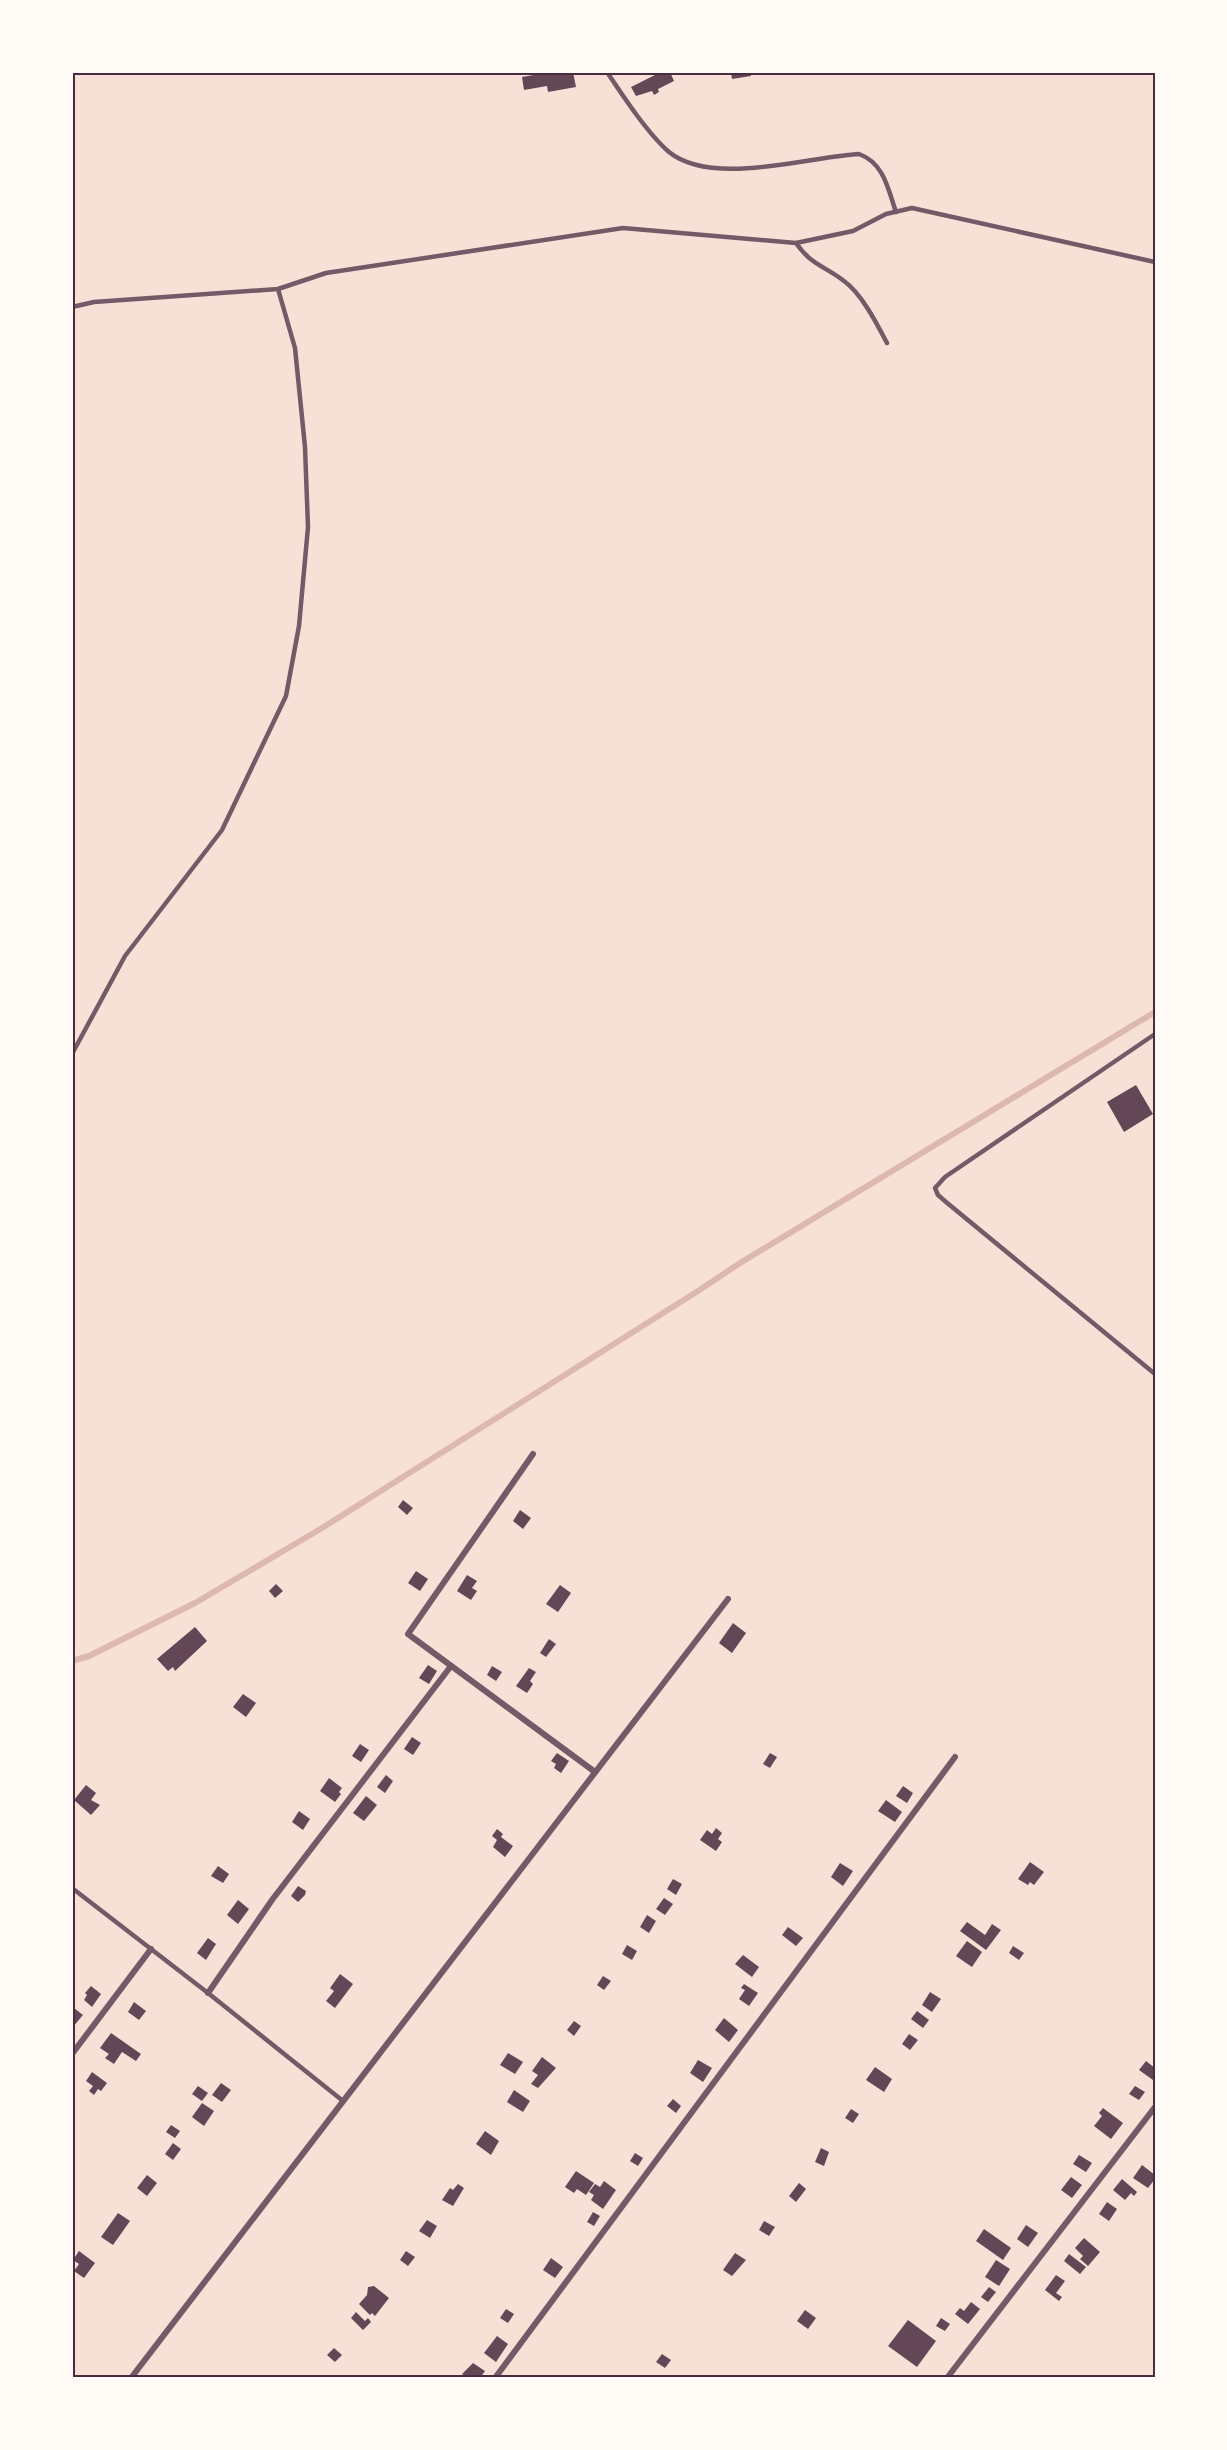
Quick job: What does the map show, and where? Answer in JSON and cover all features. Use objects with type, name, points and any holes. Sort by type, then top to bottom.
[{"type":"street","points":[[534,1454],[408,1634],[595,1772]]},
{"type":"street","points":[[131,2378],[728,1599]]},
{"type":"street","points":[[208,1992],[272,1900],[451,1666]]},
{"type":"street","points":[[495,2378],[954,1757]]},
{"type":"street","points":[[72,2055],[151,1949]]},
{"type":"street","points":[[947,2378],[1155,2107]]},
{"type":"lane","points":[[607,72],[656,138],[679,159],[702,168],[728,169],[859,154],[871,158],[880,168],[896,212]]},
{"type":"lane","points":[[72,307],[94,302],[278,289],[326,273],[623,228],[796,243],[853,231],[886,214],[912,208],[1155,262]]},
{"type":"lane","points":[[796,243],[806,258],[846,282],[869,311],[887,343]]},
{"type":"lane","points":[[72,1054],[125,956],[222,830],[286,696],[299,626],[308,527],[305,447],[295,348],[278,289]]},
{"type":"lane","points":[[1155,1034],[945,1177],[935,1188],[938,1195],[946,1202],[1155,1374]]},
{"type":"lane","points":[[72,1888],[208,1992],[343,2101]]},
{"type":"building","points":[[551,72],[573,72],[576,87],[548,92],[547,86],[524,90],[522,77]]},
{"type":"building","points":[[661,72],[670,72],[674,81],[658,89],[659,92],[654,95],[652,91],[636,96],[631,87]]},
{"type":"building","points":[[731,72],[750,72],[751,76],[732,79]]},
{"type":"building","points":[[1136,1085],[1153,1114],[1124,1132],[1107,1102]]},
{"type":"building","points":[[403,1500],[413,1508],[407,1515],[398,1507]]},
{"type":"building","points":[[520,1510],[531,1518],[523,1529],[513,1521]]},
{"type":"building","points":[[416,1571],[428,1579],[420,1591],[408,1583]]},
{"type":"building","points":[[467,1575],[477,1581],[472,1588],[477,1591],[471,1600],[457,1591]]},
{"type":"building","points":[[276,1584],[283,1591],[275,1598],[269,1591]]},
{"type":"building","points":[[560,1585],[571,1593],[558,1612],[546,1604]]},
{"type":"building","points":[[733,1623],[746,1633],[732,1653],[719,1643]]},
{"type":"building","points":[[195,1627],[207,1641],[175,1671],[173,1667],[168,1671],[157,1659]]},
{"type":"building","points":[[549,1639],[556,1644],[546,1657],[540,1653]]},
{"type":"building","points":[[428,1665],[437,1671],[429,1684],[419,1678]]},
{"type":"building","points":[[492,1666],[502,1672],[496,1681],[487,1675]]},
{"type":"building","points":[[529,1668],[536,1672],[530,1681],[533,1684],[527,1693],[516,1686]]},
{"type":"building","points":[[243,1694],[256,1703],[246,1717],[233,1707]]},
{"type":"building","points":[[412,1737],[421,1743],[413,1755],[404,1749]]},
{"type":"building","points":[[360,1744],[369,1750],[361,1762],[352,1756]]},
{"type":"building","points":[[557,1753],[569,1761],[561,1773],[554,1768],[556,1764],[551,1761]]},
{"type":"building","points":[[770,1753],[777,1757],[770,1768],[763,1764]]},
{"type":"building","points":[[386,1775],[393,1781],[385,1793],[377,1787]]},
{"type":"building","points":[[329,1778],[342,1788],[335,1802],[320,1791]]},
{"type":"building","points":[[86,1785],[96,1793],[91,1800],[100,1805],[91,1815],[74,1800]]},
{"type":"building","points":[[903,1786],[913,1793],[907,1803],[896,1796]]},
{"type":"building","points":[[366,1796],[377,1805],[364,1821],[353,1813]]},
{"type":"building","points":[[886,1800],[902,1812],[895,1822],[878,1811]]},
{"type":"building","points":[[299,1811],[310,1819],[303,1830],[292,1822]]},
{"type":"building","points":[[716,1828],[722,1833],[718,1839],[722,1842],[716,1851],[700,1840],[707,1830],[712,1834]]},
{"type":"building","points":[[497,1829],[503,1834],[501,1837],[513,1846],[505,1857],[493,1847],[497,1840],[492,1836]]},
{"type":"building","points":[[1030,1862],[1044,1872],[1034,1885],[1030,1882],[1028,1885],[1018,1879]]},
{"type":"building","points":[[840,1863],[853,1871],[843,1886],[831,1877]]},
{"type":"building","points":[[218,1866],[229,1874],[223,1883],[211,1876]]},
{"type":"building","points":[[673,1879],[682,1884],[676,1895],[667,1889]]},
{"type":"building","points":[[298,1886],[306,1891],[298,1902],[291,1896]]},
{"type":"building","points":[[664,1898],[673,1904],[665,1915],[656,1909]]},
{"type":"building","points":[[238,1900],[249,1909],[238,1924],[227,1915]]},
{"type":"building","points":[[647,1915],[656,1921],[649,1933],[640,1927]]},
{"type":"building","points":[[967,1922],[985,1935],[992,1924],[1001,1930],[986,1950],[960,1931]]},
{"type":"building","points":[[788,1927],[803,1938],[796,1946],[782,1935]]},
{"type":"building","points":[[208,1938],[216,1944],[206,1960],[197,1953]]},
{"type":"building","points":[[967,1941],[982,1952],[972,1967],[956,1956]]},
{"type":"building","points":[[627,1945],[637,1951],[632,1960],[622,1954]]},
{"type":"building","points":[[1013,1946],[1024,1953],[1019,1960],[1009,1953]]},
{"type":"building","points":[[743,1955],[759,1967],[752,1977],[735,1964]]},
{"type":"building","points":[[340,1974],[353,1984],[335,2008],[326,2001],[334,1991],[330,1988]]},
{"type":"building","points":[[603,1976],[611,1981],[604,1990],[597,1985]]},
{"type":"building","points":[[744,1984],[758,1993],[749,2006],[739,1999],[745,1990],[741,1988]]},
{"type":"building","points":[[91,1986],[101,1994],[92,2007],[84,2000],[87,1995],[85,1993]]},
{"type":"building","points":[[930,1992],[941,1999],[932,2012],[922,2005]]},
{"type":"building","points":[[134,2002],[146,2011],[139,2020],[128,2012]]},
{"type":"building","points":[[74,2008],[83,2015],[72,2028],[72,2010]]},
{"type":"building","points":[[917,2011],[929,2020],[923,2028],[911,2019]]},
{"type":"building","points":[[724,2018],[738,2030],[729,2042],[715,2030]]},
{"type":"building","points":[[574,2021],[581,2026],[574,2036],[567,2030]]},
{"type":"building","points":[[111,2033],[141,2054],[136,2061],[122,2052],[114,2064],[105,2058],[109,2054],[100,2048]]},
{"type":"building","points":[[909,2034],[918,2040],[910,2050],[902,2044]]},
{"type":"building","points":[[508,2053],[523,2062],[515,2074],[500,2065]]},
{"type":"building","points":[[542,2057],[556,2068],[538,2088],[531,2084],[538,2075],[532,2071]]},
{"type":"building","points":[[698,2060],[712,2068],[703,2082],[690,2073]]},
{"type":"building","points":[[1146,2061],[1155,2068],[1153,2080],[1139,2070]]},
{"type":"building","points":[[875,2067],[892,2079],[884,2092],[866,2080]]},
{"type":"building","points":[[92,2072],[107,2083],[101,2091],[98,2089],[94,2095],[89,2091],[93,2086],[86,2081]]},
{"type":"building","points":[[221,2083],[231,2090],[222,2102],[212,2095]]},
{"type":"building","points":[[198,2086],[208,2093],[202,2101],[192,2094]]},
{"type":"building","points":[[1135,2086],[1145,2092],[1139,2100],[1129,2094]]},
{"type":"building","points":[[514,2090],[530,2101],[523,2112],[507,2102]]},
{"type":"building","points":[[673,2099],[681,2106],[676,2113],[667,2106]]},
{"type":"building","points":[[202,2103],[214,2111],[204,2126],[192,2117]]},
{"type":"building","points":[[1103,2108],[1123,2123],[1111,2139],[1094,2126],[1102,2116],[1099,2113]]},
{"type":"building","points":[[851,2109],[859,2114],[853,2123],[845,2118]]},
{"type":"building","points":[[171,2125],[180,2131],[175,2138],[166,2132]]},
{"type":"building","points":[[485,2131],[499,2141],[491,2155],[476,2144]]},
{"type":"building","points":[[173,2143],[181,2149],[173,2160],[165,2154]]},
{"type":"building","points":[[821,2148],[829,2152],[824,2166],[815,2162]]},
{"type":"building","points":[[635,2153],[643,2158],[638,2166],[630,2161]]},
{"type":"building","points":[[1079,2155],[1092,2163],[1086,2172],[1073,2164]]},
{"type":"building","points":[[1142,2165],[1155,2175],[1155,2179],[1148,2188],[1133,2178]]},
{"type":"building","points":[[576,2171],[594,2183],[586,2195],[577,2189],[574,2193],[565,2187]]},
{"type":"building","points":[[147,2175],[157,2183],[147,2196],[137,2188]]},
{"type":"building","points":[[1071,2177],[1082,2185],[1072,2198],[1061,2190]]},
{"type":"building","points":[[1122,2179],[1137,2192],[1134,2196],[1131,2193],[1125,2200],[1113,2190]]},
{"type":"building","points":[[604,2181],[616,2190],[603,2209],[591,2200],[594,2195],[589,2192],[595,2184],[600,2187]]},
{"type":"building","points":[[799,2183],[806,2189],[796,2202],[789,2196]]},
{"type":"building","points":[[458,2184],[464,2188],[453,2206],[442,2200],[450,2188],[453,2190]]},
{"type":"building","points":[[1107,2202],[1117,2209],[1109,2221],[1099,2214]]},
{"type":"building","points":[[593,2212],[600,2216],[594,2226],[587,2222]]},
{"type":"building","points":[[118,2213],[130,2221],[113,2245],[101,2237]]},
{"type":"building","points":[[427,2220],[437,2226],[430,2238],[419,2231]]},
{"type":"building","points":[[764,2221],[775,2227],[769,2236],[759,2230]]},
{"type":"building","points":[[1026,2225],[1038,2233],[1028,2247],[1017,2239]]},
{"type":"building","points":[[984,2229],[1011,2248],[1003,2260],[976,2241]]},
{"type":"building","points":[[1084,2238],[1100,2252],[1088,2266],[1080,2259],[1083,2256],[1075,2248]]},
{"type":"building","points":[[79,2251],[95,2263],[84,2278],[74,2271],[79,2264],[73,2260]]},
{"type":"building","points":[[406,2251],[415,2257],[408,2266],[400,2260]]},
{"type":"building","points":[[735,2253],[746,2260],[732,2276],[723,2270]]},
{"type":"building","points":[[1069,2254],[1086,2267],[1080,2274],[1064,2261]]},
{"type":"building","points":[[551,2258],[563,2267],[555,2278],[543,2270]]},
{"type":"building","points":[[996,2260],[1010,2269],[999,2286],[985,2277]]},
{"type":"building","points":[[1056,2275],[1065,2281],[1056,2293],[1062,2297],[1059,2301],[1045,2290]]},
{"type":"building","points":[[374,2286],[389,2298],[375,2316],[372,2313],[370,2315],[359,2304],[367,2295],[368,2287]]},
{"type":"building","points":[[989,2287],[996,2292],[988,2302],[981,2297]]},
{"type":"building","points":[[971,2302],[980,2309],[968,2324],[955,2314],[960,2308],[964,2311]]},
{"type":"building","points":[[506,2309],[514,2314],[508,2323],[500,2318]]},
{"type":"building","points":[[805,2310],[816,2318],[808,2329],[797,2321]]},
{"type":"building","points":[[356,2312],[365,2321],[368,2318],[371,2322],[363,2330],[351,2318]]},
{"type":"building","points":[[941,2318],[950,2324],[945,2331],[936,2326]]},
{"type":"building","points":[[908,2320],[936,2341],[917,2367],[888,2346]]},
{"type":"building","points":[[497,2336],[508,2344],[496,2362],[484,2353]]},
{"type":"building","points":[[334,2348],[342,2355],[335,2362],[327,2355]]},
{"type":"building","points":[[662,2354],[671,2360],[665,2368],[656,2362]]},
{"type":"building","points":[[473,2363],[485,2371],[480,2378],[463,2378],[465,2376],[462,2374]]},
{"type":"waterway","points":[[72,1661],[89,1656],[195,1603],[322,1528],[740,1263],[1155,1012]]}]
